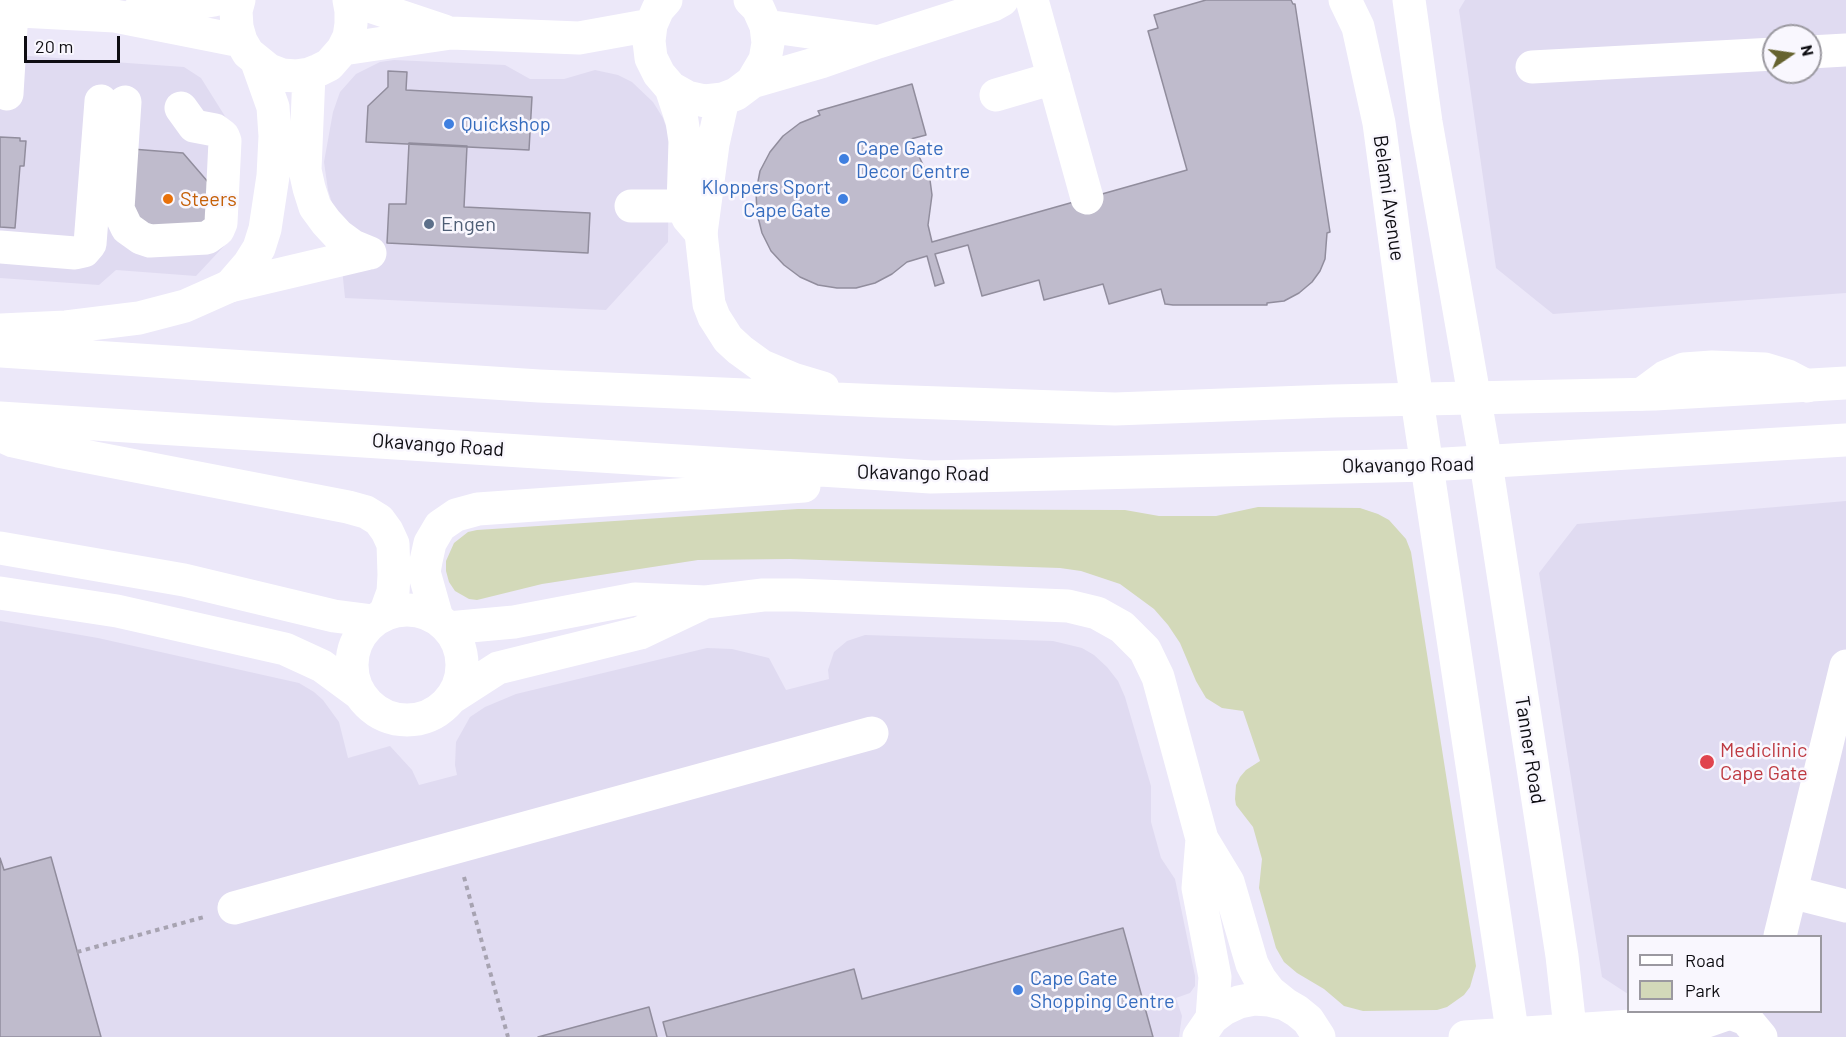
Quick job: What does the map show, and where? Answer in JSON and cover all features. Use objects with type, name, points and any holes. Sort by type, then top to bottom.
[{"type":"street","points":[[7,94],[6,11],[115,16],[214,0]]},
{"type":"street","points":[[230,286],[259,248],[265,229],[272,187],[275,136],[273,107],[237,27],[236,11],[239,0]]},
{"type":"street","points":[[115,16],[249,52],[269,70],[282,75],[309,74],[329,64],[343,49],[349,37],[351,0],[451,33]]},
{"type":"street","name":"Belami Avenue","points":[[1346,0],[1358,27],[1378,123],[1428,465]]},
{"type":"street","points":[[1409,0],[1426,122],[1475,398]]},
{"type":"street","points":[[1426,122],[1430,74],[1430,0]]},
{"type":"street","points":[[659,13],[649,41],[651,58],[659,74],[671,88],[687,97],[705,101],[723,99],[736,94],[752,82],[821,62],[878,42],[1020,1],[1054,78],[1087,198]]},
{"type":"street","points":[[579,38],[659,13]]},
{"type":"street","points":[[758,13],[878,42]]},
{"type":"street","points":[[752,82],[765,60],[768,43],[758,13]]},
{"type":"street","points":[[343,49],[451,33],[579,38],[651,58]]},
{"type":"street","points":[[1822,51],[1846,50]]},
{"type":"street","points":[[1532,67],[1762,55]]},
{"type":"street","points":[[0,330],[66,327],[139,318],[185,306],[230,286],[370,253],[338,235],[315,207],[305,170],[309,74]]},
{"type":"street","points":[[996,95],[1054,78]]},
{"type":"street","points":[[671,88],[682,121],[685,141],[683,206],[688,218],[701,233]]},
{"type":"street","points":[[723,99],[713,144],[701,233],[709,304],[720,328],[740,350],[762,366],[793,379],[882,401]]},
{"type":"street","points":[[0,248],[75,253],[84,251],[90,244],[113,101],[118,209],[127,228],[141,238],[150,241],[207,238],[218,230],[221,223],[225,141],[223,136],[215,130],[194,126],[181,108]]},
{"type":"street","points":[[631,206],[683,206]]},
{"type":"street","points":[[0,351],[539,386],[882,401],[1115,408],[1642,394],[1846,382]]},
{"type":"street","name":"Tanner Road","points":[[1475,398],[1562,956],[1571,1034]]},
{"type":"street","name":"Okavango Road","points":[[0,418],[931,477],[1486,463],[1846,440]]},
{"type":"street","points":[[0,435],[14,441],[58,451],[366,512],[378,520],[387,531],[393,544],[393,592],[379,617],[359,636],[352,655],[352,675],[367,704],[386,717],[409,722],[421,720],[439,711],[453,697],[498,668],[640,633],[706,602]]},
{"type":"street","points":[[1428,465],[1513,1036]]},
{"type":"street","points":[[453,697],[461,680],[463,661],[458,643],[443,623],[424,572],[430,543],[440,526],[456,515],[478,509],[931,477]]},
{"type":"street","points":[[0,548],[184,580],[334,616],[379,617],[399,610],[412,610],[443,623],[514,622],[635,599],[706,602],[763,595],[1068,606],[1097,613],[1122,627],[1145,650],[1158,676],[1202,839],[1228,882],[1252,964],[1260,979],[1270,992],[1297,1011],[1324,1035]]},
{"type":"street","points":[[0,593],[117,611],[285,649],[322,666],[360,694]]},
{"type":"street","points":[[1780,935],[1838,731],[1846,666]]},
{"type":"street","points":[[234,909],[872,733]]},
{"type":"street","points":[[1202,839],[1198,888],[1215,977],[1205,1027]]},
{"type":"street","points":[[1791,892],[1846,906]]},
{"type":"street","points":[[1205,1027],[1224,1009],[1239,1002],[1254,999],[1284,1004]]},
{"type":"street","points":[[1465,1037],[1571,1034],[1707,1021],[1750,1024]]},
{"type":"path","points":[[456,848],[508,1037]]},
{"type":"path","points":[[77,952],[234,909]]},
{"type":"shaded area","points":[[1465,0],[1846,0],[1846,293],[1553,314],[1496,268],[1459,10]]},
{"type":"shaded area","points":[[0,54],[184,67],[201,78],[233,129],[224,246],[196,276],[116,270],[99,285],[0,278]]},
{"type":"shaded area","points":[[394,60],[505,65],[530,79],[564,79],[595,70],[618,75],[632,82],[653,102],[663,118],[669,135],[668,242],[606,310],[345,298],[337,219],[328,190],[324,162],[333,112],[340,92],[356,74],[380,62]]},
{"type":"shaded area","name":"Mediclinic Cape Gate","points":[[1846,501],[1846,1037],[1646,1037],[1640,1013],[1822,1013],[1822,935],[1627,935],[1627,993],[1602,977],[1539,573],[1577,524]]},
{"type":"shaded area","points":[[0,621],[98,638],[299,683],[323,700],[339,722],[348,758],[390,746],[412,770],[419,785],[457,775],[456,742],[470,717],[485,707],[516,694],[707,648],[732,649],[769,658],[786,690],[829,679],[828,670],[834,652],[847,641],[865,635],[1053,641],[1082,648],[1107,667],[1118,681],[1125,697],[1151,786],[1151,822],[1161,858],[1175,879],[1195,976],[1195,986],[1190,993],[1176,998],[1182,1016],[1179,1037],[0,1037]]},
{"type":"green space","points":[[1258,507],[1360,508],[1389,520],[1406,539],[1411,552],[1476,966],[1470,987],[1464,995],[1447,1007],[1437,1010],[1363,1011],[1344,1006],[1324,989],[1297,973],[1284,962],[1276,948],[1259,888],[1262,859],[1253,827],[1236,805],[1235,799],[1236,785],[1240,777],[1260,761],[1243,711],[1222,708],[1206,698],[1180,643],[1168,625],[1154,609],[1120,584],[1081,571],[1060,568],[790,559],[698,560],[542,584],[477,600],[469,599],[455,591],[446,571],[446,561],[454,543],[468,532],[477,530],[798,509],[1125,510],[1159,516],[1216,516]]},
{"type":"building","name":"Cape Gate Decor Centre","points":[[1206,0],[1291,0],[1295,4],[1330,232],[1327,233],[1325,259],[1320,271],[1312,282],[1299,293],[1284,301],[1267,303],[1267,305],[1173,305],[1165,304],[1161,289],[1109,304],[1103,284],[1044,300],[1039,280],[982,296],[968,245],[935,254],[944,283],[935,286],[927,256],[907,262],[892,274],[875,283],[856,288],[837,288],[818,285],[800,277],[771,251],[762,233],[757,213],[756,192],[760,171],[770,152],[783,136],[800,123],[820,115],[818,111],[912,84],[926,135],[907,140],[917,152],[930,180],[932,195],[928,225],[932,242],[1187,170],[1148,31],[1158,28],[1154,15]]},
{"type":"building","name":"Quickshop","points":[[388,71],[407,72],[406,90],[532,97],[529,150],[366,142],[368,106],[388,87]]},
{"type":"building","points":[[0,137],[20,138],[20,141],[26,141],[24,166],[20,166],[15,228],[0,227]]},
{"type":"building","points":[[409,143],[467,146],[464,207],[590,213],[588,253],[387,243],[389,204],[406,204]]},
{"type":"building","name":"Steers","points":[[132,149],[183,153],[208,182],[205,229],[137,228],[128,216]]},
{"type":"building","points":[[51,857],[101,1037],[0,1037],[0,858],[4,870]]},
{"type":"building","name":"Cape Gate Shopping Centre","points":[[1123,928],[1153,1037],[667,1037],[663,1022],[854,969],[862,999]]},
{"type":"building","points":[[649,1007],[657,1037],[538,1037]]},
{"type":"place","name":"Quickshop","points":[[449,124]]},
{"type":"place","name":"Cape Gate Decor Centre","points":[[844,159]]},
{"type":"place","name":"Steers","points":[[168,199]]},
{"type":"place","name":"Kloppers Sport Cape Gate","points":[[843,199]]},
{"type":"place","name":"Engen","points":[[429,224]]},
{"type":"place","name":"Mediclinic Cape Gate","points":[[1707,762]]},
{"type":"place","name":"Cape Gate Shopping Centre","points":[[1018,990]]}]
